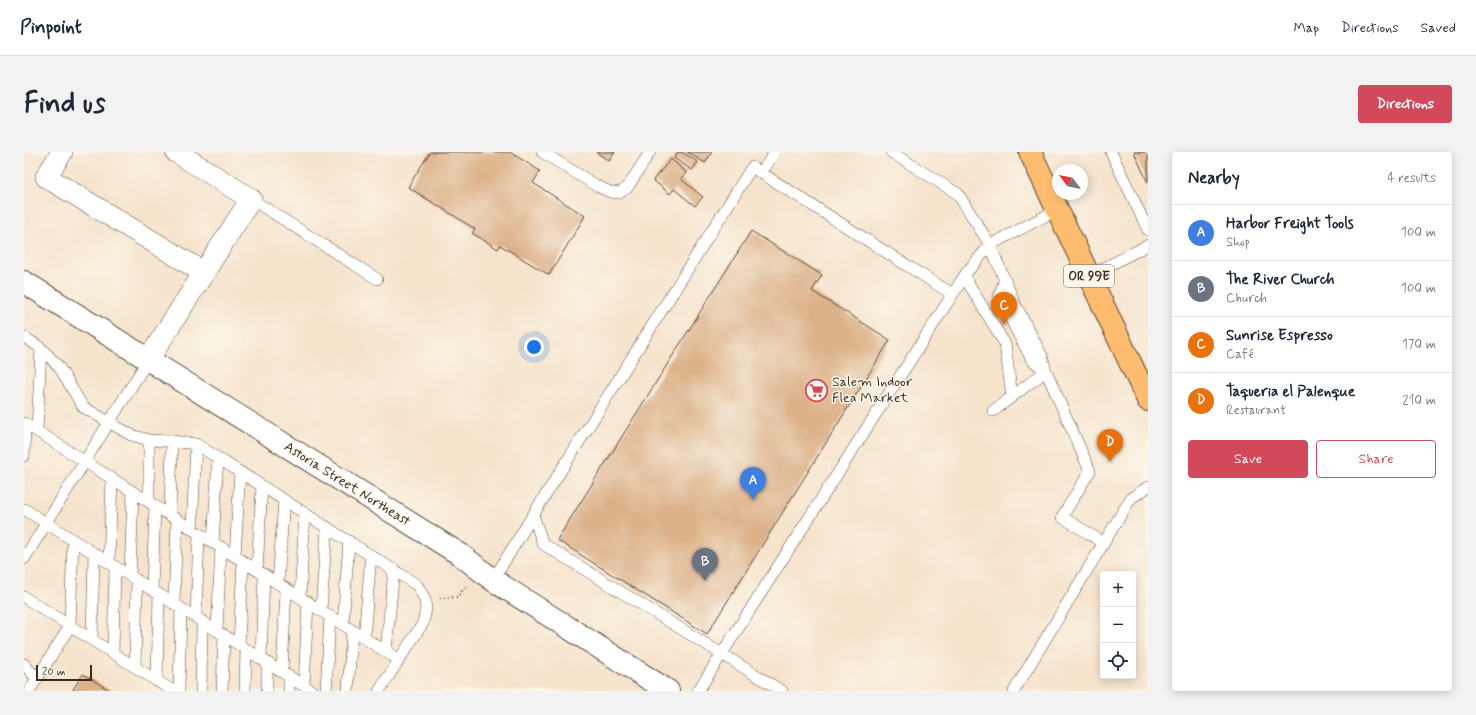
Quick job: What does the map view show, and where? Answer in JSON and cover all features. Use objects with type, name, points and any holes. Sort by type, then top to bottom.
[{"type":"main road","name":"OR 99E","points":[[1030,152],[1148,400]]},
{"type":"street","points":[[62,152],[46,177],[203,272]]},
{"type":"street","points":[[148,360],[251,199],[176,152]]},
{"type":"street","name":"Astoria Street Northeast","points":[[24,282],[454,551],[486,575],[668,691]]},
{"type":"lane","points":[[542,152],[597,186],[610,192],[619,193],[627,188],[650,152]]},
{"type":"lane","points":[[761,173],[775,152]]},
{"type":"lane","points":[[892,152],[958,194],[990,245],[1042,356],[1046,371],[1090,471],[1062,517],[1104,543]]},
{"type":"lane","points":[[1111,152],[1147,227]]},
{"type":"lane","points":[[486,575],[533,515],[752,167],[952,294]]},
{"type":"lane","points":[[251,199],[377,279]]},
{"type":"lane","points":[[698,691],[964,276],[990,245],[1057,210]]},
{"type":"lane","points":[[1089,276],[1148,245]]},
{"type":"lane","points":[[964,276],[1005,344],[1012,397]]},
{"type":"lane","points":[[24,337],[41,348],[59,367],[83,407],[131,435],[149,440],[196,444],[417,585],[425,599],[426,609],[424,623],[379,691]]},
{"type":"lane","points":[[37,431],[41,348]]},
{"type":"lane","points":[[24,559],[148,360]]},
{"type":"lane","points":[[993,411],[1046,371]]},
{"type":"lane","points":[[24,456],[24,424],[399,660]]},
{"type":"lane","points":[[149,440],[156,592],[157,680]]},
{"type":"lane","points":[[172,441],[178,691]]},
{"type":"lane","points":[[196,444],[195,531],[201,691]]},
{"type":"lane","points":[[218,458],[217,545],[222,691]]},
{"type":"lane","points":[[240,472],[239,559],[245,691]]},
{"type":"lane","points":[[112,478],[113,653]]},
{"type":"lane","points":[[262,486],[260,572],[264,661],[267,691]]},
{"type":"lane","points":[[1014,691],[1131,498],[1148,487]]},
{"type":"lane","points":[[133,492],[135,667]]},
{"type":"lane","points":[[284,500],[282,586],[286,674],[289,691]]},
{"type":"lane","points":[[24,509],[309,689]]},
{"type":"lane","points":[[305,514],[304,600],[309,689]]},
{"type":"lane","points":[[533,515],[543,544],[782,691]]},
{"type":"lane","points":[[326,691],[325,613],[327,527]]},
{"type":"lane","points":[[29,691],[70,626],[73,540]]},
{"type":"lane","points":[[348,691],[347,627],[349,541]]},
{"type":"lane","points":[[92,639],[94,553]]},
{"type":"lane","points":[[364,638],[371,555]]},
{"type":"lane","points":[[386,651],[394,569]]},
{"type":"lane","points":[[24,597],[173,691]]},
{"type":"lane","points":[[24,664],[37,679]]},
{"type":"path","points":[[425,599],[457,597],[486,575]]},
{"type":"building","points":[[430,152],[510,152],[540,171],[533,183],[585,216],[549,275],[500,245],[498,249],[472,233],[475,229],[408,187]]},
{"type":"building","points":[[596,152],[615,152],[609,161]]},
{"type":"building","points":[[678,152],[682,152],[698,162],[692,170],[674,158]]},
{"type":"building","points":[[687,152],[712,152],[705,163]]},
{"type":"building","points":[[1134,152],[1148,152],[1148,183]]},
{"type":"building","points":[[671,159],[687,173],[681,179],[703,197],[695,206],[674,189],[670,194],[653,180]]},
{"type":"building","points":[[751,231],[822,275],[812,291],[890,340],[707,634],[557,540]]},
{"type":"building","points":[[83,674],[111,691],[72,691]]},
{"type":"place","name":"Sunrise Espresso","points":[[1004,325]]},
{"type":"place","name":"Salem Indoor Flea Market","points":[[817,390]]},
{"type":"place","name":"Taqueria el Palenque","points":[[1110,462]]},
{"type":"place","name":"Harbor Freight Tools","points":[[753,500]]},
{"type":"place","name":"The River Church","points":[[705,581]]}]
